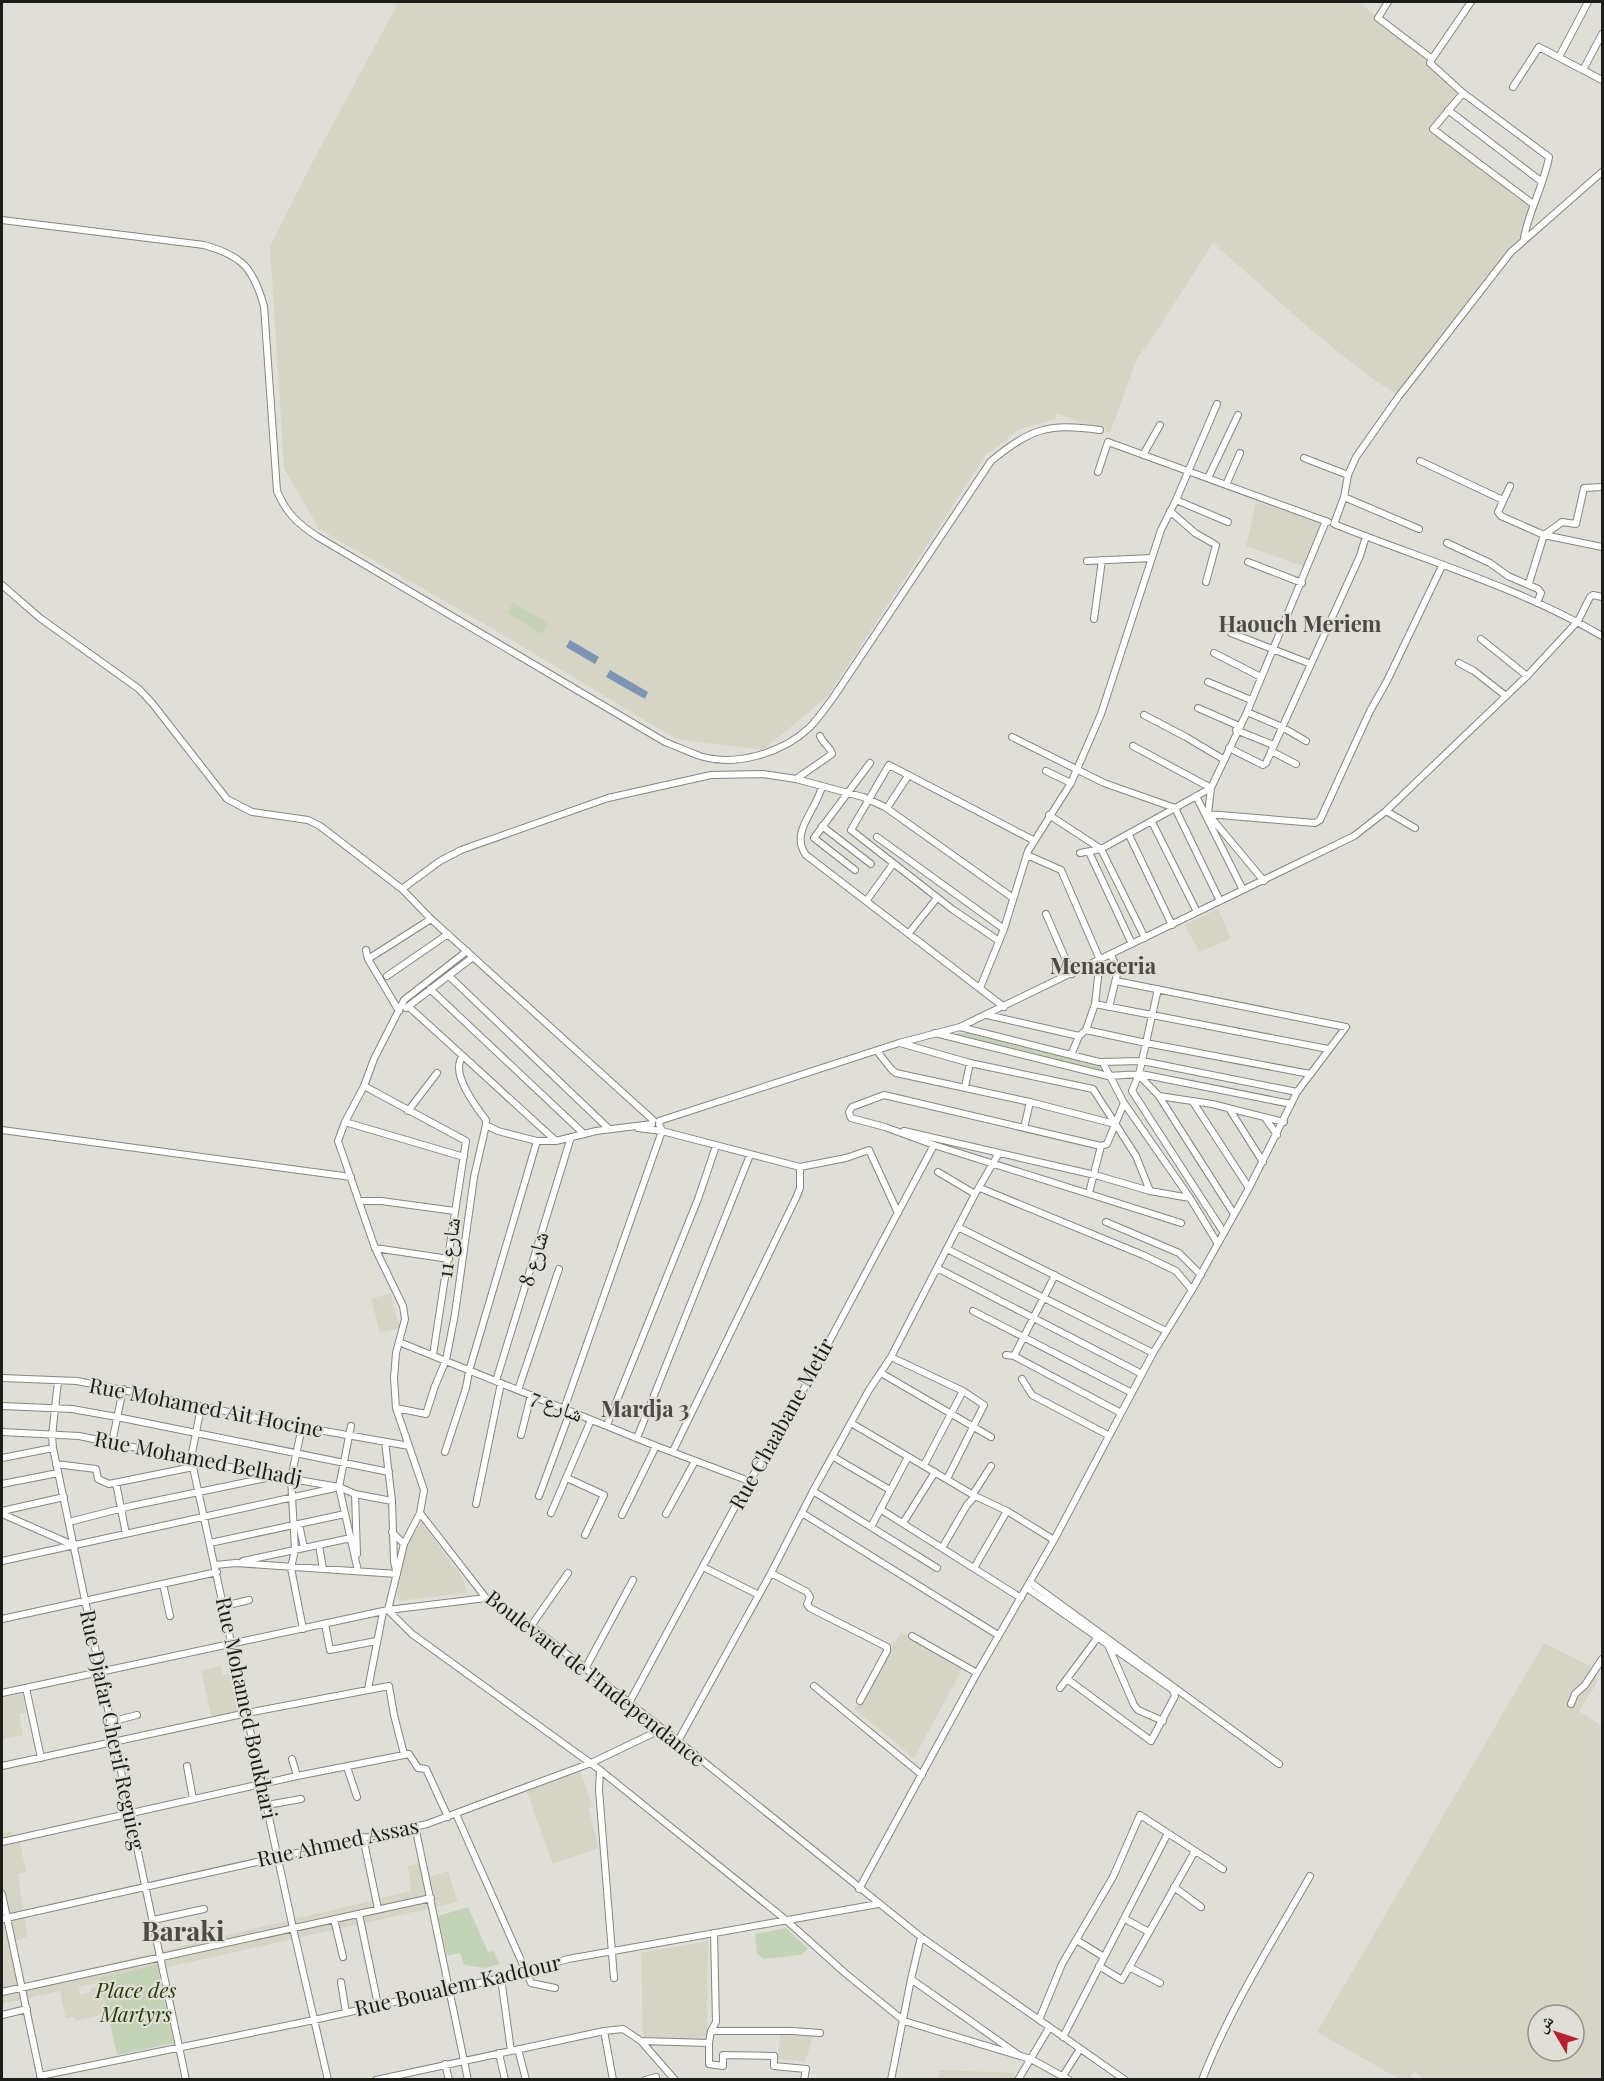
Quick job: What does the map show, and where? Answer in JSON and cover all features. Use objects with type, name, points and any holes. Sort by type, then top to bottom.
[{"type":"street","points":[[1388,2],[1378,18],[1432,59]]},
{"type":"street","points":[[1471,2],[1430,63],[1463,93],[1549,157],[1524,238]]},
{"type":"street","points":[[1559,57],[1588,2]]},
{"type":"street","points":[[1583,70],[1602,34]]},
{"type":"street","points":[[1513,87],[1539,47],[1602,81]]},
{"type":"street","points":[[1463,93],[1433,129],[1533,204]]},
{"type":"street","points":[[1448,110],[1542,182]]},
{"type":"street","points":[[1334,524],[1344,497],[1348,475],[1359,450],[1399,396],[1524,238],[1602,172]]},
{"type":"street","points":[[2,220],[204,245],[220,249],[236,258],[250,269],[258,283],[264,306],[277,491],[284,508],[293,519],[318,537],[665,742],[701,756],[733,760],[766,753],[790,742],[808,729],[835,695],[991,461],[1009,446],[1029,435],[1050,428],[1068,426],[1100,430]]},
{"type":"street","points":[[980,988],[1004,928],[1033,840],[1071,783],[1101,714],[1161,530],[1217,404]]},
{"type":"street","points":[[1208,478],[1238,415]]},
{"type":"street","points":[[1143,455],[1160,425]]},
{"type":"street","points":[[1098,472],[1108,442],[1366,536],[1537,603],[1578,621],[1602,636]]},
{"type":"street","points":[[1226,485],[1239,453]]},
{"type":"street","points":[[1304,458],[1348,475]]},
{"type":"street","points":[[1420,461],[1503,500]]},
{"type":"street","points":[[1510,486],[1498,512],[1500,515],[1544,535],[1602,547]]},
{"type":"street","points":[[1529,583],[1544,535],[1562,522],[1576,524],[1584,488],[1602,487]]},
{"type":"street","points":[[1344,497],[1419,529]]},
{"type":"street","points":[[1176,500],[1228,522]]},
{"type":"street","points":[[1170,511],[1195,532],[1215,544],[1206,582]]},
{"type":"street","points":[[1264,880],[1208,814],[1211,788],[1302,583],[1326,521]]},
{"type":"street","points":[[1229,748],[1264,765],[1360,556],[1366,536]]},
{"type":"street","points":[[1447,543],[1490,563],[1508,576],[1529,583],[1540,591],[1537,603]]},
{"type":"street","points":[[1088,561],[1152,558]]},
{"type":"street","points":[[1094,619],[1102,560]]},
{"type":"street","points":[[1248,562],[1302,583]]},
{"type":"street","points":[[1208,814],[1315,823],[1320,820],[1370,711],[1387,681],[1442,566]]},
{"type":"street","points":[[2,585],[40,618],[139,689],[227,799],[252,812],[308,820],[337,839],[402,889],[431,919],[656,1122],[662,1131]]},
{"type":"street","points":[[486,1125],[498,1131],[537,1141],[556,1141],[608,1128],[656,1122],[899,1043],[960,1027],[1004,1007],[1354,836],[1386,811],[1527,676],[1578,621],[1590,597],[1593,595],[1602,597]]},
{"type":"street","points":[[1231,633],[1311,664]]},
{"type":"street","points":[[1481,639],[1527,676]]},
{"type":"street","points":[[1214,653],[1261,677]]},
{"type":"street","points":[[1459,663],[1474,671],[1506,696]]},
{"type":"street","points":[[1208,682],[1251,700]]},
{"type":"street","points":[[1198,708],[1238,728],[1296,764]]},
{"type":"street","points":[[1246,712],[1282,727],[1306,741]]},
{"type":"street","points":[[1144,716],[1186,736],[1223,759]]},
{"type":"street","points":[[796,778],[832,754],[820,736]]},
{"type":"street","points":[[1012,737],[1104,783],[1175,808],[1220,901]]},
{"type":"street","points":[[1133,746],[1211,788]]},
{"type":"street","points":[[855,870],[814,838],[870,763]]},
{"type":"street","points":[[999,940],[937,898],[851,830],[888,765],[1033,840]]},
{"type":"street","points":[[1046,771],[1071,783]]},
{"type":"street","points":[[402,889],[433,866],[461,850],[608,798],[711,775],[763,774],[796,778],[848,793],[887,808],[1013,897]]},
{"type":"street","points":[[887,808],[908,776]]},
{"type":"street","points":[[822,786],[799,838],[801,848],[806,855],[1004,1007]]},
{"type":"street","points":[[1080,853],[1101,849],[1211,788]]},
{"type":"street","points":[[1196,796],[1243,890]]},
{"type":"street","points":[[1386,811],[1415,828]]},
{"type":"street","points":[[1049,815],[1101,849],[1145,938]]},
{"type":"street","points":[[1152,822],[1197,912]]},
{"type":"street","points":[[822,826],[871,864]]},
{"type":"street","points":[[1129,835],[1172,925]]},
{"type":"street","points":[[877,837],[1004,928]]},
{"type":"street","points":[[1089,852],[1132,944]]},
{"type":"street","points":[[1027,855],[1061,870],[1100,960],[1095,1004],[1086,1030],[1079,1036],[1071,1055]]},
{"type":"street","points":[[867,900],[894,864]]},
{"type":"street","points":[[909,933],[937,898]]},
{"type":"street","points":[[1046,914],[1072,974]]},
{"type":"street","points":[[368,959],[431,919]]},
{"type":"street","points":[[387,976],[448,934]]},
{"type":"street","points":[[366,950],[368,959],[399,1011]]},
{"type":"street","points":[[368,1689],[376,1641],[404,1544],[420,1513],[424,1490],[396,1408],[394,1378],[396,1353],[405,1319],[403,1306],[375,1248],[338,1141],[374,1059],[407,996],[467,951]]},
{"type":"street","points":[[1109,1007],[1118,970],[1111,955]]},
{"type":"street","points":[[399,1011],[409,1007],[473,957]]},
{"type":"street","points":[[449,976],[608,1128]]},
{"type":"street","points":[[859,1889],[998,1635],[1054,1540],[1153,1353],[1201,1275],[1249,1188],[1297,1092],[1346,1027],[1116,981]]},
{"type":"street","points":[[430,989],[583,1133]]},
{"type":"street","points":[[1158,989],[1139,1074],[1132,1091],[1224,1233]]},
{"type":"street","points":[[1095,1004],[1328,1049]]},
{"type":"street","points":[[409,1007],[556,1141]]},
{"type":"street","points":[[987,1015],[1079,1036]]},
{"type":"street","points":[[960,1027],[1103,1063],[1142,1061],[1297,1092]]},
{"type":"street","points":[[1086,1030],[1310,1074]]},
{"type":"street","points":[[934,1033],[1108,1076],[1139,1074],[1292,1104]]},
{"type":"street","points":[[899,1043],[970,1062],[1093,1089],[1136,1156],[1150,1191]]},
{"type":"street","points":[[877,1051],[896,1073],[1030,1102],[1115,1124]]},
{"type":"street","points":[[396,1408],[426,1414],[446,1360],[455,1314],[474,1177],[486,1125],[486,1120],[466,1091],[459,1065],[463,1056]]},
{"type":"street","points":[[965,1087],[970,1062]]},
{"type":"street","points":[[1103,1063],[1124,1102],[1190,1198],[1218,1244]]},
{"type":"street","points":[[364,1086],[408,1111],[437,1073]]},
{"type":"street","points":[[1139,1074],[1159,1096],[1234,1214]]},
{"type":"street","points":[[1124,1102],[1107,1144],[1101,1146],[884,1095],[852,1107],[849,1113],[851,1118],[885,1127],[942,1138],[1095,1175],[1150,1191],[1190,1198]]},
{"type":"street","points":[[1159,1096],[1212,1104],[1284,1122]]},
{"type":"street","points":[[1023,1128],[1030,1102]]},
{"type":"street","points":[[1193,1102],[1249,1188]]},
{"type":"street","points":[[1230,1109],[1263,1162]]},
{"type":"street","name":"شارع 11","points":[[408,1111],[466,1141],[433,1355]]},
{"type":"street","points":[[1265,1119],[1277,1135]]},
{"type":"street","points":[[345,1122],[464,1157]]},
{"type":"street","points":[[628,1126],[662,1131],[800,1167],[846,1158],[869,1150],[898,1213]]},
{"type":"street","points":[[885,1127],[993,1164],[1181,1222]]},
{"type":"street","points":[[2,1130],[351,1177]]},
{"type":"street","points":[[539,1496],[662,1131]]},
{"type":"street","name":"شارع 8","points":[[476,1504],[499,1382],[571,1137]]},
{"type":"street","points":[[445,1452],[466,1388],[537,1141]]},
{"type":"street","name":"Rue Chaabane Metir","points":[[629,1703],[750,1481],[775,1443],[934,1145]]},
{"type":"street","points":[[607,1425],[698,1199],[716,1146]]},
{"type":"street","points":[[1089,1193],[1101,1146]]},
{"type":"street","points":[[678,1741],[771,1573],[832,1456],[891,1357],[975,1194],[999,1153]]},
{"type":"street","points":[[637,1438],[750,1155]]},
{"type":"street","points":[[673,1451],[796,1198],[800,1188],[800,1167]]},
{"type":"street","points":[[938,1172],[975,1194]]},
{"type":"street","points":[[980,1188],[1143,1255],[1176,1271],[1192,1290]]},
{"type":"street","points":[[360,1201],[381,1201],[455,1210]]},
{"type":"street","points":[[1106,1222],[1179,1253],[1201,1275]]},
{"type":"street","points":[[958,1227],[1166,1331]]},
{"type":"street","points":[[375,1248],[449,1259]]},
{"type":"street","points":[[947,1249],[1153,1353]]},
{"type":"street","points":[[937,1268],[1142,1374]]},
{"type":"street","points":[[518,1390],[559,1269]]},
{"type":"street","points":[[1014,1356],[1055,1275]]},
{"type":"street","points":[[973,1311],[1132,1393]]},
{"type":"street","name":"شارع 7","points":[[399,1342],[591,1420],[750,1481]]},
{"type":"street","points":[[1006,1354],[1014,1356],[1121,1413]]},
{"type":"street","points":[[891,1357],[963,1391],[984,1405],[947,1479]]},
{"type":"street","points":[[881,1373],[991,1437]]},
{"type":"street","name":"Rue Mohamed Ait Hocine","points":[[2,1378],[58,1380],[123,1389],[302,1428],[409,1446]]},
{"type":"street","points":[[1022,1379],[1032,1395],[1108,1436]]},
{"type":"street","name":"Rue Djafar Cherif Reguieg","points":[[58,1380],[52,1436],[53,1448],[113,1742],[186,2079]]},
{"type":"street","points":[[112,1443],[123,1389]]},
{"type":"street","points":[[924,1465],[963,1391]]},
{"type":"street","points":[[520,1435],[531,1395]]},
{"type":"street","points":[[2,1406],[72,1409],[389,1472]]},
{"type":"street","name":"Rue Mohamed Boukhari","points":[[201,1407],[192,1458],[193,1467],[328,2079]]},
{"type":"street","points":[[551,1513],[591,1420]]},
{"type":"street","points":[[851,1423],[1054,1540]]},
{"type":"street","points":[[351,1426],[339,1487],[358,1571]]},
{"type":"street","points":[[302,1428],[291,1478],[291,1497],[296,1524],[304,1548]]},
{"type":"street","name":"Rue Mohamed Belhadj","points":[[2,1432],[80,1436],[339,1487],[355,1494],[392,1501]]},
{"type":"street","points":[[385,1442],[392,1501],[394,1562],[397,1574]]},
{"type":"street","points":[[622,1515],[657,1446]]},
{"type":"street","points":[[2,1458],[53,1448]]},
{"type":"street","points":[[832,1456],[890,1490]]},
{"type":"street","points":[[870,1527],[908,1457]]},
{"type":"street","points":[[666,1514],[695,1461]]},
{"type":"street","points":[[56,1464],[96,1469],[98,1479],[109,1484],[193,1467]]},
{"type":"street","points":[[942,1548],[991,1466]]},
{"type":"street","points":[[903,1523],[935,1472]]},
{"type":"street","points":[[2,1484],[58,1473]]},
{"type":"street","points":[[69,1521],[274,1476]]},
{"type":"street","points":[[567,1479],[604,1495],[585,1535]]},
{"type":"street","points":[[116,1483],[126,1534]]},
{"type":"street","points":[[2,1561],[339,1487]]},
{"type":"street","points":[[813,1491],[937,1568]]},
{"type":"street","points":[[355,1494],[358,1571]]},
{"type":"street","points":[[2,1512],[64,1497]]},
{"type":"street","points":[[880,1509],[1021,1598]]},
{"type":"street","points":[[974,1568],[1007,1511]]},
{"type":"street","points":[[2,1512],[73,1545]]},
{"type":"street","name":"Boulevard de l'Independance","points":[[420,1513],[486,1599],[531,1626],[921,1937],[1125,2079]]},
{"type":"street","points":[[802,1513],[998,1635]]},
{"type":"street","points":[[210,1543],[345,1514]]},
{"type":"street","points":[[296,1524],[295,1550],[291,1568],[303,1629]]},
{"type":"street","points":[[392,1532],[404,1544]]},
{"type":"street","points":[[2,1619],[163,1584],[236,1563],[351,1538]]},
{"type":"street","points":[[319,1545],[323,1569]]},
{"type":"street","points":[[236,1563],[397,1574]]},
{"type":"street","points":[[703,1567],[759,1594]]},
{"type":"street","points":[[531,1626],[568,1573]]},
{"type":"street","points":[[771,1573],[807,1592],[810,1597],[807,1604],[810,1608],[887,1647],[860,1701]]},
{"type":"street","points":[[585,1670],[633,1580]]},
{"type":"street","points":[[163,1584],[170,1616]]},
{"type":"street","points":[[1029,1585],[1098,1638],[1175,1692],[1175,1696],[1151,1741],[1067,1679]]},
{"type":"street","points":[[1029,1585],[1279,1764]]},
{"type":"street","points":[[2,1693],[385,1611],[486,1599]]},
{"type":"street","points":[[224,1606],[249,1600]]},
{"type":"street","points":[[385,1611],[412,1634],[600,1770],[786,1920],[845,1973],[904,2021],[1030,2059],[1066,2078],[1080,2049]]},
{"type":"street","points":[[325,1624],[330,1650],[376,1641]]},
{"type":"street","points":[[912,1636],[977,1673]]},
{"type":"street","points":[[1060,1688],[1098,1638]]},
{"type":"street","points":[[1107,1644],[1134,1705],[1138,1710],[1163,1721]]},
{"type":"street","points":[[1571,1704],[1575,1694],[1585,1685],[1602,1659]]},
{"type":"street","points":[[2,1766],[247,1713],[389,1686],[404,1755]]},
{"type":"street","points":[[814,1686],[922,1775]]},
{"type":"street","points":[[26,1688],[41,1758]]},
{"type":"street","points":[[110,1722],[137,1715]]},
{"type":"street","name":"Rue Ahmed Assas","points":[[4,1918],[448,1817],[591,1763],[662,1729]]},
{"type":"street","points":[[2,1842],[297,1776],[409,1754],[418,1768],[426,1769],[448,1817]]},
{"type":"street","points":[[292,1759],[297,1776]]},
{"type":"street","points":[[187,1766],[194,1799]]},
{"type":"street","points":[[347,1767],[357,1797]]},
{"type":"street","points":[[600,1770],[598,1790],[614,1978]]},
{"type":"street","points":[[267,1805],[301,1799]]},
{"type":"street","points":[[456,1814],[531,1983],[555,1988]]},
{"type":"street","points":[[1039,2020],[1062,1964],[1078,1941],[1113,1877],[1140,1815],[1223,1869]]},
{"type":"street","points":[[415,1826],[432,1898],[468,2079]]},
{"type":"street","points":[[1063,2037],[1168,1833]]},
{"type":"street","points":[[363,1837],[378,1909]]},
{"type":"street","points":[[1099,1966],[1122,1980],[1195,1851]]},
{"type":"street","points":[[1202,2079],[1229,2019],[1310,1876]]},
{"type":"street","points":[[1174,1887],[1201,1906]]},
{"type":"street","points":[[2,1893],[4,1918],[27,2009],[40,2078]]},
{"type":"street","points":[[2,1992],[432,1898]]},
{"type":"street","name":"Rue Boualem Kaddour","points":[[40,2078],[346,2013],[526,1972],[568,1959],[878,1904]]},
{"type":"street","points":[[153,1920],[204,1909]]},
{"type":"street","points":[[359,1914],[378,2005]]},
{"type":"street","points":[[334,1919],[343,1957]]},
{"type":"street","points":[[1125,1919],[1149,1932]]},
{"type":"street","points":[[714,1933],[716,2022],[711,2031],[709,2064],[723,2066],[723,2055],[774,2056],[774,2066],[806,2068],[804,2079]]},
{"type":"street","points":[[891,2079],[921,1937]]},
{"type":"street","points":[[1078,1941],[1104,1957]]},
{"type":"street","points":[[1129,1967],[1160,1983]]},
{"type":"street","points":[[501,1978],[515,2050],[526,2079]]},
{"type":"street","points":[[911,1979],[1020,2056]]},
{"type":"street","points":[[341,1982],[346,2013]]},
{"type":"street","points":[[2,2015],[27,2009]]},
{"type":"street","points":[[1019,2079],[1049,2028]]},
{"type":"street","points":[[376,2079],[604,2031],[623,2029],[641,2041],[675,2079]]},
{"type":"street","points":[[604,2031],[613,2079]]},
{"type":"street","points":[[711,2031],[820,2033]]},
{"type":"street","points":[[641,2041],[709,2043]]},
{"type":"street","points":[[499,2054],[505,2079]]},
{"type":"street","points":[[445,2064],[448,2079]]},
{"type":"street","points":[[1111,2079],[1116,2073]]},
{"type":"street","points":[[645,2079],[656,2078]]},
{"type":"shaded area","points":[[392,2],[1358,2],[1432,59],[1430,63],[1459,90],[1432,129],[1531,203],[1522,237],[1399,396],[1370,377],[1317,335],[1213,243],[1137,358],[1110,433],[1106,432],[1105,427],[1081,423],[1057,413],[1056,419],[1020,429],[986,455],[828,696],[763,750],[676,739],[498,632],[319,529],[284,468],[270,246],[397,5]]},
{"type":"shaded area","points":[[1256,502],[1321,522],[1324,526],[1308,568],[1246,546]]},
{"type":"shaded area","points":[[1218,909],[1231,938],[1200,952],[1184,925]]},
{"type":"shaded area","points":[[390,1293],[400,1328],[380,1332],[371,1299]]},
{"type":"shaded area","points":[[422,1523],[463,1579],[467,1591],[465,1593],[400,1601],[397,1596],[404,1553],[409,1541]]},
{"type":"shaded area","points":[[901,1632],[963,1668],[914,1758],[854,1709]]},
{"type":"shaded area","points":[[1544,1643],[1592,1667],[1596,1673],[1597,1683],[1579,1711],[1602,1726],[1602,2079],[1425,2080],[1414,2071],[1409,2079],[1399,2079],[1317,2032]]},
{"type":"shaded area","points":[[221,1665],[223,1675],[235,1672],[244,1710],[212,1718],[201,1671]]},
{"type":"shaded area","points":[[22,1693],[27,1713],[19,1714],[23,1735],[2,1739],[2,1698]]},
{"type":"shaded area","points":[[580,1771],[593,1807],[589,1808],[598,1848],[553,1864],[526,1790]]},
{"type":"shaded area","points":[[12,1831],[14,1842],[20,1841],[26,1872],[18,1874],[27,1937],[9,1943],[20,1985],[411,1891],[408,1866],[422,1862],[426,1878],[448,1871],[458,1902],[79,1987],[80,1995],[91,1992],[91,1988],[102,1985],[108,2013],[76,2021],[74,2017],[66,2018],[60,1991],[2,2004],[2,1834]]},
{"type":"shaded area","points":[[708,1941],[707,2040],[643,2038],[641,1953]]},
{"type":"shaded area","points":[[780,2035],[813,2036],[805,2062],[778,2059]]},
{"type":"shaded area","points":[[939,2070],[1015,2073],[1014,2079],[938,2079]]},
{"type":"green space","points":[[513,603],[548,623],[542,634],[507,613]]},
{"type":"green space","points":[[958,1033],[967,1033],[1098,1064],[1102,1067],[1102,1072],[953,1037]]},
{"type":"green space","points":[[468,1907],[488,1952],[494,1951],[499,1964],[486,1968],[464,1965],[460,1953],[447,1956],[438,1916]]},
{"type":"green space","points":[[786,1928],[808,1949],[801,1955],[764,1959],[757,1954],[755,1934]]},
{"type":"green space","name":"Place des Martyrs","points":[[157,1965],[174,2043],[117,2055],[100,1978]]},
{"type":"water","points":[[570,640],[599,657],[595,664],[566,647]]},
{"type":"water","points":[[610,670],[648,692],[645,699],[606,677]]},
{"type":"district","name":"Haouch Meriem","points":[[1300,624]]},
{"type":"district","name":"Menaceria","points":[[1103,966]]},
{"type":"district","name":"Mardja 3","points":[[645,1409]]},
{"type":"district","name":"Baraki","points":[[183,1932]]}]
